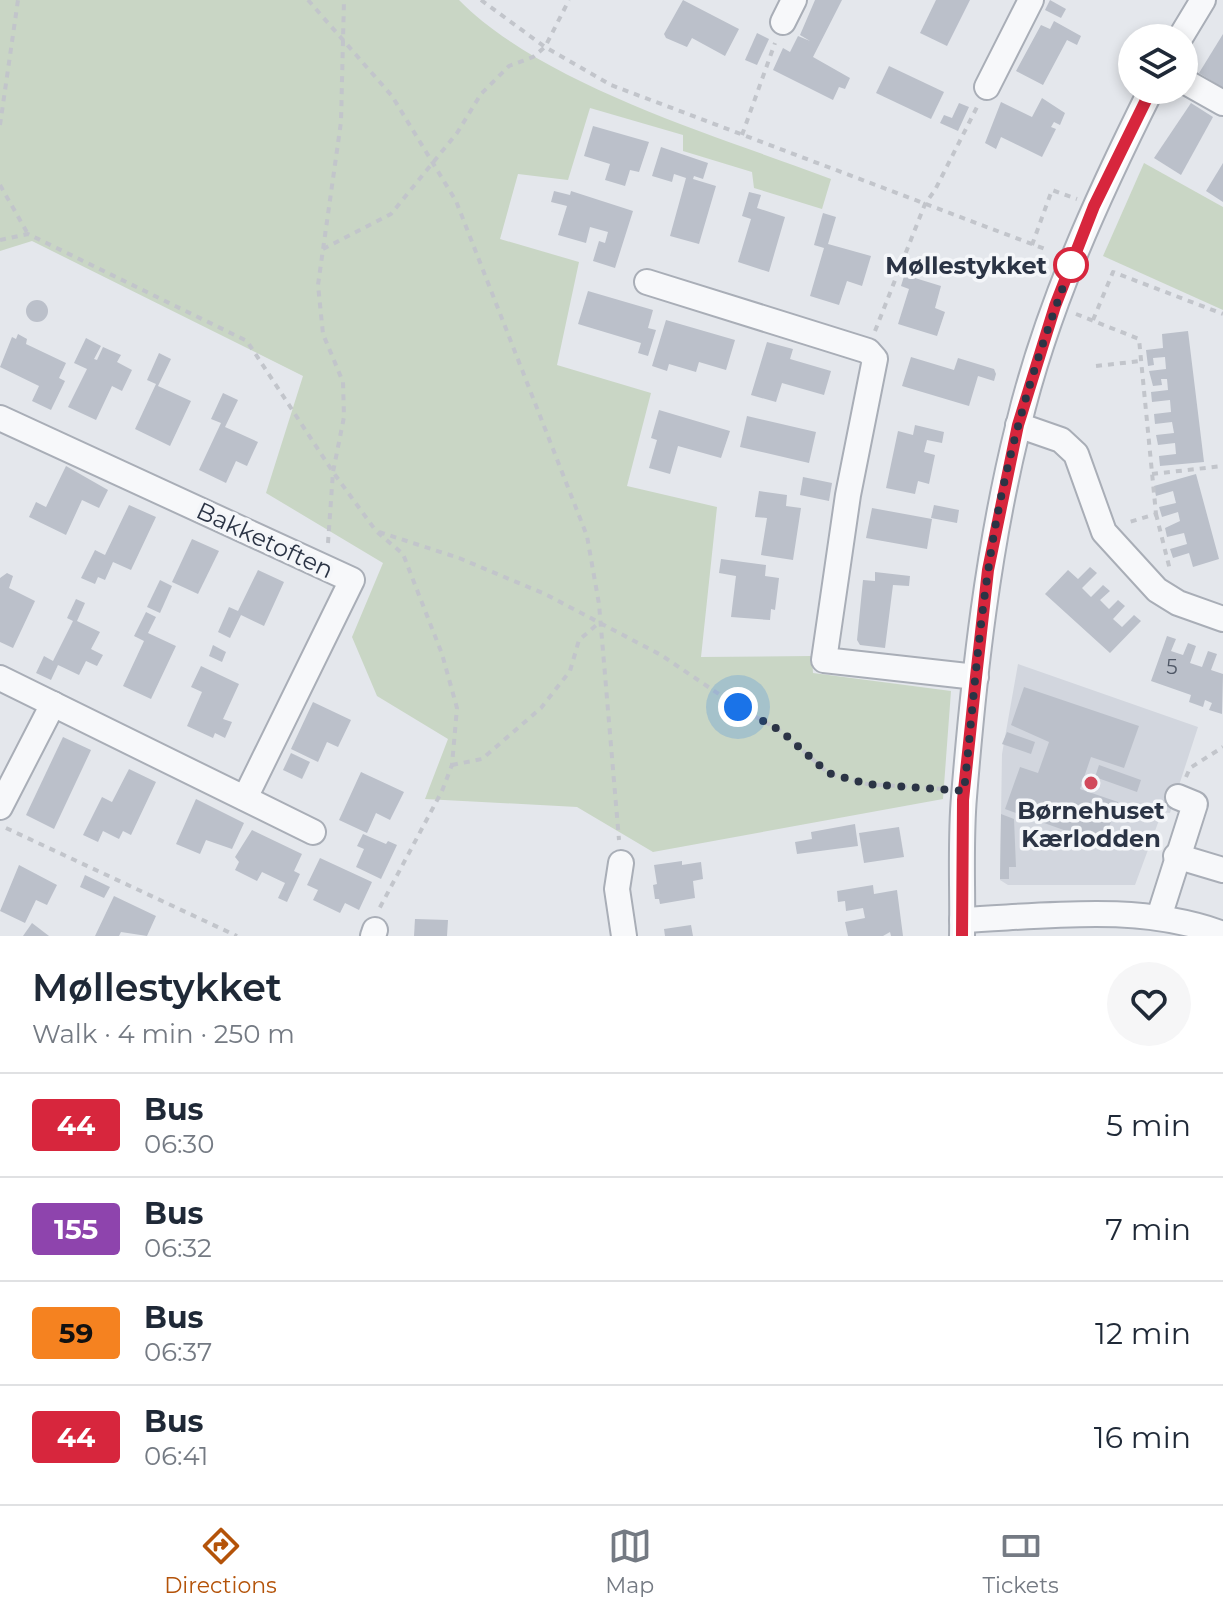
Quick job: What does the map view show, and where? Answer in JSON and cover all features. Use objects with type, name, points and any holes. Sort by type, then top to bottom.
[{"type":"street","points":[[783,22],[794,0]]},
{"type":"street","points":[[987,87],[1031,0]]},
{"type":"street","points":[[1188,24],[1203,0]]},
{"type":"street","points":[[1198,89],[1223,103]]},
{"type":"street","points":[[1144,104],[1094,206],[1055,306],[1018,425],[988,570],[976,677],[964,791],[962,928],[1097,913],[1223,934]]},
{"type":"street","points":[[647,282],[868,351],[875,359],[848,495],[824,660],[976,677]]},
{"type":"street","name":"Bakketoften","points":[[0,418],[352,580],[245,798]]},
{"type":"street","points":[[1018,425],[1061,440],[1076,454],[1104,532],[1157,590],[1178,603],[1223,619]]},
{"type":"street","points":[[0,678],[313,832]]},
{"type":"street","points":[[0,807],[53,704]]},
{"type":"street","points":[[1172,924],[1176,856],[1195,804],[1178,797]]},
{"type":"street","points":[[1176,856],[1223,870]]},
{"type":"street","points":[[621,863],[617,889],[624,936]]},
{"type":"path","points":[[0,125],[18,0]]},
{"type":"path","points":[[308,0],[392,96],[456,201],[587,536],[600,622],[621,863]]},
{"type":"path","points":[[328,569],[327,519],[344,417],[343,382],[323,334],[318,285],[341,122],[344,0]]},
{"type":"path","points":[[481,0],[545,47],[611,85],[1045,249]]},
{"type":"path","points":[[323,249],[391,214],[433,163],[481,94],[509,66],[533,57],[545,47],[569,0]]},
{"type":"path","points":[[742,135],[783,22]]},
{"type":"path","points":[[868,351],[925,204],[987,87]]},
{"type":"path","points":[[0,185],[28,234],[247,341],[333,472],[376,531],[403,554],[442,654],[457,708],[452,765],[408,859],[375,916],[374,933]]},
{"type":"path","points":[[1032,245],[1052,190],[1094,206]]},
{"type":"path","points":[[0,240],[28,234]]},
{"type":"path","points":[[1093,320],[1113,272],[1223,314]]},
{"type":"path","points":[[1055,306],[1139,339],[1156,514],[1178,603]]},
{"type":"path","points":[[1096,366],[1141,361]]},
{"type":"path","points":[[1152,474],[1223,466]]},
{"type":"path","points":[[1104,532],[1156,514]]},
{"type":"path","points":[[376,531],[459,558],[545,594],[600,622],[661,655],[738,707],[781,731],[828,773],[867,784],[964,791]]},
{"type":"path","points":[[452,765],[482,759],[541,708],[570,671],[579,640],[600,622]]},
{"type":"path","points":[[1178,797],[1190,768],[1223,747]]},
{"type":"path","points":[[0,825],[237,936]]},
{"type":"shaded area","name":"Børnehuset Kærlodden","points":[[1018,664],[1198,727],[1170,813],[1162,812],[1135,885],[1008,885],[1000,880],[1002,754]]},
{"type":"green space","points":[[0,0],[459,0],[495,31],[584,83],[634,106],[831,179],[822,209],[754,188],[752,172],[683,151],[683,135],[590,108],[568,180],[518,174],[500,239],[579,262],[557,365],[651,393],[627,486],[717,507],[701,657],[812,656],[813,673],[951,691],[943,799],[653,852],[577,807],[425,799],[448,739],[377,696],[352,637],[383,563],[266,493],[303,376],[32,241],[0,251]]},
{"type":"green space","points":[[1144,163],[1223,207],[1223,310],[1103,256]]},
{"type":"building","points":[[683,0],[739,29],[725,56],[692,38],[687,47],[666,38],[664,34]]},
{"type":"building","points":[[815,0],[842,0],[813,57],[850,78],[845,89],[839,87],[833,100],[773,70],[783,48],[790,52],[798,36],[810,41],[800,35]]},
{"type":"building","points":[[936,0],[970,0],[947,46],[920,33]]},
{"type":"building","points":[[1050,0],[1066,9],[1061,18],[1045,10]]},
{"type":"building","points":[[1054,21],[1081,36],[1077,45],[1067,40],[1043,85],[1016,71],[1041,25],[1050,29]]},
{"type":"building","points":[[757,33],[769,39],[757,65],[745,60]]},
{"type":"building","points":[[1223,34],[1223,88],[1199,73]]},
{"type":"building","points":[[889,66],[944,92],[931,119],[876,93]]},
{"type":"building","points":[[1042,98],[1065,113],[1060,125],[1054,122],[1051,127],[1056,129],[1042,157],[1001,137],[996,149],[985,143],[1001,102],[1032,117]]},
{"type":"building","points":[[959,103],[969,107],[958,131],[940,123],[944,115],[952,118]]},
{"type":"building","points":[[1190,104],[1213,117],[1181,175],[1154,158]]},
{"type":"building","points":[[593,126],[649,142],[639,172],[630,170],[625,186],[605,180],[610,164],[584,156]]},
{"type":"building","points":[[661,147],[708,163],[703,179],[694,176],[693,179],[716,186],[699,244],[670,236],[686,178],[674,174],[672,182],[652,176]]},
{"type":"building","points":[[1223,163],[1223,202],[1206,191]]},
{"type":"building","points":[[554,191],[570,195],[571,191],[633,211],[615,268],[593,261],[599,241],[605,243],[608,232],[590,227],[586,243],[558,235],[567,206],[551,202]]},
{"type":"building","points":[[749,192],[761,195],[757,208],[785,217],[769,272],[738,262],[751,219],[742,216]]},
{"type":"building","points":[[823,213],[836,217],[828,244],[871,256],[862,286],[847,281],[839,305],[810,296],[824,248],[814,245]]},
{"type":"building","points":[[909,260],[933,267],[930,275],[917,271],[915,278],[941,286],[935,308],[945,312],[937,336],[898,324],[909,289],[901,286]]},
{"type":"building","points":[[588,291],[653,310],[648,328],[656,330],[648,356],[638,353],[641,343],[578,324]]},
{"type":"building","points":[[37,300],[48,311],[37,322],[26,311]]},
{"type":"building","points":[[666,320],[735,340],[726,370],[699,362],[696,372],[669,364],[667,371],[652,366]]},
{"type":"building","points":[[1188,331],[1204,462],[1160,466],[1159,456],[1176,454],[1175,443],[1158,445],[1156,435],[1174,433],[1172,422],[1155,424],[1154,414],[1171,412],[1170,400],[1152,402],[1151,392],[1168,390],[1167,379],[1161,379],[1162,385],[1153,386],[1149,371],[1166,369],[1165,357],[1153,358],[1154,365],[1148,366],[1146,350],[1163,348],[1162,334]]},
{"type":"building","points":[[18,334],[27,339],[26,344],[66,363],[59,378],[65,381],[51,410],[32,401],[39,386],[0,367],[12,337],[16,339]]},
{"type":"building","points":[[86,338],[101,346],[94,359],[97,360],[103,347],[121,355],[117,362],[132,370],[122,391],[112,386],[96,420],[68,407],[87,369],[74,363]]},
{"type":"building","points":[[767,342],[793,349],[790,359],[831,371],[824,395],[782,383],[776,402],[751,395]]},
{"type":"building","points":[[159,353],[171,359],[158,386],[191,401],[170,446],[135,429],[156,384],[147,380]]},
{"type":"building","points":[[911,357],[954,370],[958,358],[994,369],[996,374],[994,381],[978,376],[969,406],[902,386]]},
{"type":"building","points":[[223,393],[238,400],[225,427],[258,442],[247,466],[236,461],[226,483],[199,470],[221,423],[211,419]]},
{"type":"building","points":[[659,410],[730,431],[721,458],[678,446],[670,474],[649,468],[657,440],[651,438]]},
{"type":"building","points":[[747,416],[816,432],[809,463],[740,447]]},
{"type":"building","points":[[915,425],[944,432],[942,443],[927,440],[924,452],[935,455],[929,484],[918,481],[915,494],[886,488],[898,431],[913,435]]},
{"type":"building","points":[[66,466],[108,490],[99,508],[82,500],[66,535],[29,517],[36,502],[46,507]]},
{"type":"building","points":[[1196,474],[1219,559],[1193,567],[1189,553],[1173,558],[1170,549],[1187,544],[1184,533],[1167,537],[1165,528],[1180,521],[1178,512],[1162,517],[1159,507],[1176,503],[1173,491],[1156,496],[1154,486]]},
{"type":"building","points":[[803,477],[832,483],[829,501],[800,495]]},
{"type":"building","points":[[759,491],[787,495],[786,506],[801,508],[793,560],[761,555],[767,518],[755,517]]},
{"type":"building","points":[[129,505],[156,517],[131,570],[113,562],[105,580],[98,577],[95,584],[81,578],[95,550],[105,555]]},
{"type":"building","points":[[934,505],[959,510],[957,523],[931,518]]},
{"type":"building","points":[[872,508],[932,519],[927,549],[866,538]]},
{"type":"building","points":[[192,539],[219,551],[198,594],[172,582]]},
{"type":"building","points":[[721,559],[766,565],[765,576],[779,578],[775,610],[771,609],[770,620],[731,617],[736,576],[719,573]]},
{"type":"building","points":[[1090,567],[1097,573],[1082,588],[1091,597],[1103,585],[1110,591],[1100,600],[1109,609],[1118,600],[1125,606],[1113,619],[1122,627],[1134,615],[1141,621],[1110,653],[1045,594],[1068,570],[1078,579]]},
{"type":"building","points":[[258,570],[284,582],[264,626],[241,615],[230,638],[218,632],[229,607],[238,611]]},
{"type":"building","points":[[875,572],[910,576],[909,586],[893,585],[885,648],[860,645],[857,640],[863,580],[875,581]]},
{"type":"building","points":[[7,573],[13,576],[9,588],[35,601],[13,648],[0,642],[0,578]]},
{"type":"building","points":[[160,580],[172,586],[160,613],[147,607]]},
{"type":"building","points":[[76,599],[85,603],[77,621],[100,632],[91,649],[103,655],[97,666],[86,661],[79,675],[58,665],[51,680],[36,673],[44,656],[53,661],[73,621],[67,618]]},
{"type":"building","points":[[146,612],[156,617],[148,633],[176,646],[151,699],[123,686],[144,641],[134,636]]},
{"type":"building","points":[[1167,636],[1176,639],[1171,651],[1183,655],[1188,643],[1196,646],[1190,663],[1202,667],[1208,651],[1217,654],[1211,670],[1223,674],[1222,714],[1209,710],[1212,703],[1205,700],[1203,707],[1189,702],[1191,695],[1151,681]]},
{"type":"building","points":[[213,645],[226,652],[222,662],[209,656]]},
{"type":"building","points":[[201,666],[239,684],[223,719],[232,722],[225,738],[215,733],[213,738],[187,726],[202,692],[191,687]]},
{"type":"building","points":[[1024,687],[1139,726],[1124,768],[1091,757],[1080,789],[1118,802],[1103,844],[1005,809],[1020,767],[1038,773],[1049,742],[1011,725]]},
{"type":"building","points":[[313,702],[351,720],[338,747],[327,742],[318,762],[291,749]]},
{"type":"building","points":[[1007,732],[1035,742],[1031,754],[1002,744]]},
{"type":"building","points":[[63,737],[91,750],[54,829],[26,815]]},
{"type":"building","points":[[291,753],[310,762],[302,779],[283,770]]},
{"type":"building","points":[[1099,765],[1141,780],[1137,792],[1095,777]]},
{"type":"building","points":[[129,769],[156,782],[131,835],[123,831],[119,839],[103,831],[98,842],[83,835],[102,797],[112,802]]},
{"type":"building","points":[[361,772],[404,792],[390,820],[376,813],[367,833],[339,820]]},
{"type":"building","points":[[196,799],[244,823],[232,849],[206,840],[200,854],[176,844]]},
{"type":"building","points":[[1001,814],[1014,819],[1016,867],[1009,867],[1009,879],[1000,879]]},
{"type":"building","points":[[855,824],[858,846],[797,854],[795,842],[812,839],[811,832]]},
{"type":"building","points":[[899,827],[904,857],[864,863],[859,833]]},
{"type":"building","points":[[252,830],[302,854],[294,871],[300,874],[287,902],[278,898],[285,883],[262,872],[257,881],[235,870],[239,862],[235,857]]},
{"type":"building","points":[[363,834],[386,844],[388,841],[397,845],[381,879],[356,867],[364,849],[357,846]]},
{"type":"building","points":[[320,858],[372,882],[359,910],[345,903],[340,913],[313,900],[318,890],[307,885]]},
{"type":"building","points":[[682,861],[682,865],[701,862],[703,879],[693,881],[695,898],[660,904],[659,899],[655,899],[653,885],[657,884],[654,865]]},
{"type":"building","points":[[19,865],[57,885],[47,905],[36,900],[25,923],[0,911]]},
{"type":"building","points":[[85,875],[110,887],[104,898],[80,887]]},
{"type":"building","points":[[873,885],[874,894],[897,890],[903,936],[891,936],[890,932],[883,936],[848,936],[845,922],[865,918],[863,908],[846,911],[845,901],[838,902],[837,891]]},
{"type":"building","points":[[114,896],[156,916],[147,936],[121,932],[119,936],[95,936]]},
{"type":"building","points":[[415,919],[448,920],[447,936],[414,936]]},
{"type":"building","points":[[32,923],[49,936],[23,936]]},
{"type":"building","points":[[691,925],[693,936],[665,936],[664,929]]},
{"type":"bus line","name":"44","points":[[962,936],[963,800],[976,677],[988,570],[1018,425],[1055,306],[1094,206],[1144,104]]},
{"type":"place","name":"Møllestykket","points":[[1071,265]]},
{"type":"place","name":"Børnehuset Kærlodden","points":[[1091,783]]},
{"type":"route","points":[[738,707],[781,731],[828,773],[867,784],[964,791],[988,570],[1018,425],[1055,306],[1075,256],[1071,265]]}]
